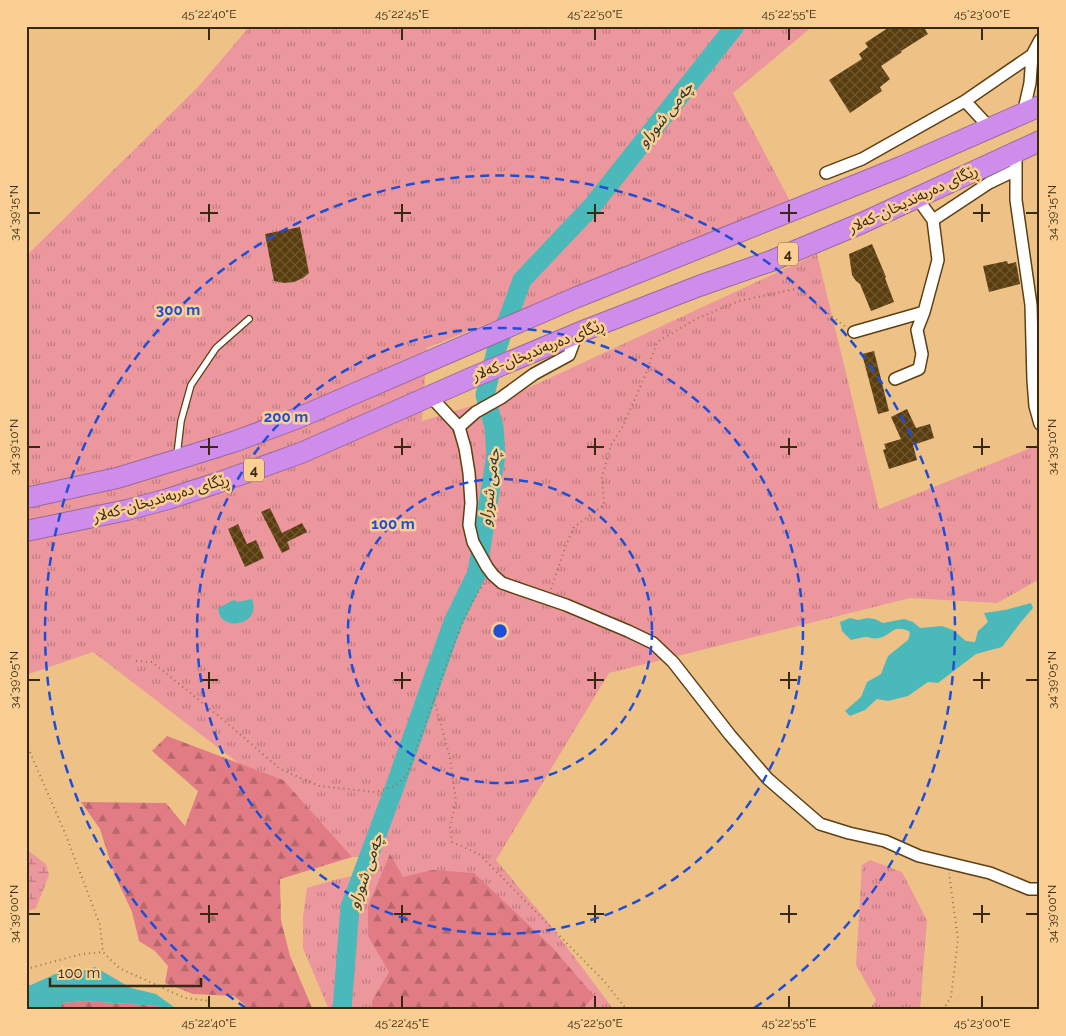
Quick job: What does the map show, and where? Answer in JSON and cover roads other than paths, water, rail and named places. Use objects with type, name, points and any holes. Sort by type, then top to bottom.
[{"type":"highway","name":"ڕێگای دەربەندیخان-کەلار","points":[[26,498],[117,478],[236,441],[298,418],[575,298],[903,166],[1032,110]]},
{"type":"highway","name":"ڕێگای دەربەندیخان-کەلار","points":[[26,531],[127,510],[217,483],[301,453],[471,378],[577,334],[698,286],[771,261],[917,198],[1016,161],[1039,142]]},
{"type":"street","points":[[1032,110],[1030,83],[1032,55],[1040,40]]},
{"type":"street","points":[[826,173],[862,159],[965,101],[1032,55]]},
{"type":"street","points":[[965,101],[990,128]]},
{"type":"street","points":[[933,220],[989,183],[1016,161]]},
{"type":"street","points":[[1016,161],[1016,200],[1031,305],[1034,397],[1040,424]]},
{"type":"street","points":[[895,380],[918,368],[922,354],[917,330],[924,312],[938,260],[933,220],[917,198]]},
{"type":"street","points":[[854,332],[924,312]]},
{"type":"street","points":[[459,427],[476,412],[534,374],[568,355],[577,334]]},
{"type":"street","points":[[430,396],[459,427],[466,448],[469,473],[471,504],[468,525],[473,542],[487,567],[502,583],[566,605],[619,627],[653,644],[673,662],[730,735],[768,779],[820,824],[885,841],[918,856],[990,873],[1028,889],[1040,889]]},
{"type":"lane","points":[[176,460],[181,421],[191,385],[216,348],[249,319]]},
{"type":"water","points":[[252,599],[254,607],[248,619],[242,622],[230,623],[220,616],[218,608],[234,600],[238,602]]},
{"type":"water","points":[[1031,603],[1033,608],[1002,647],[976,654],[938,683],[928,682],[908,696],[888,701],[877,699],[865,710],[850,716],[845,711],[861,697],[867,682],[881,674],[888,656],[908,640],[910,634],[909,631],[903,629],[895,629],[884,637],[865,637],[851,640],[842,631],[840,622],[850,618],[858,620],[875,619],[883,623],[904,619],[913,622],[920,628],[942,626],[953,630],[966,641],[975,642],[978,631],[988,622],[984,613]]},
{"type":"water","points":[[95,967],[131,988],[156,994],[178,1010],[162,1010],[158,1006],[83,1001],[63,1003],[59,1010],[26,1010],[26,985],[31,985],[62,971],[76,973]]},
{"type":"waterway","name":"چەمی شوراو","points":[[342,1010],[350,907],[453,622],[477,573],[496,455],[494,427],[485,395],[496,351],[522,280],[593,205],[735,26]]}]
